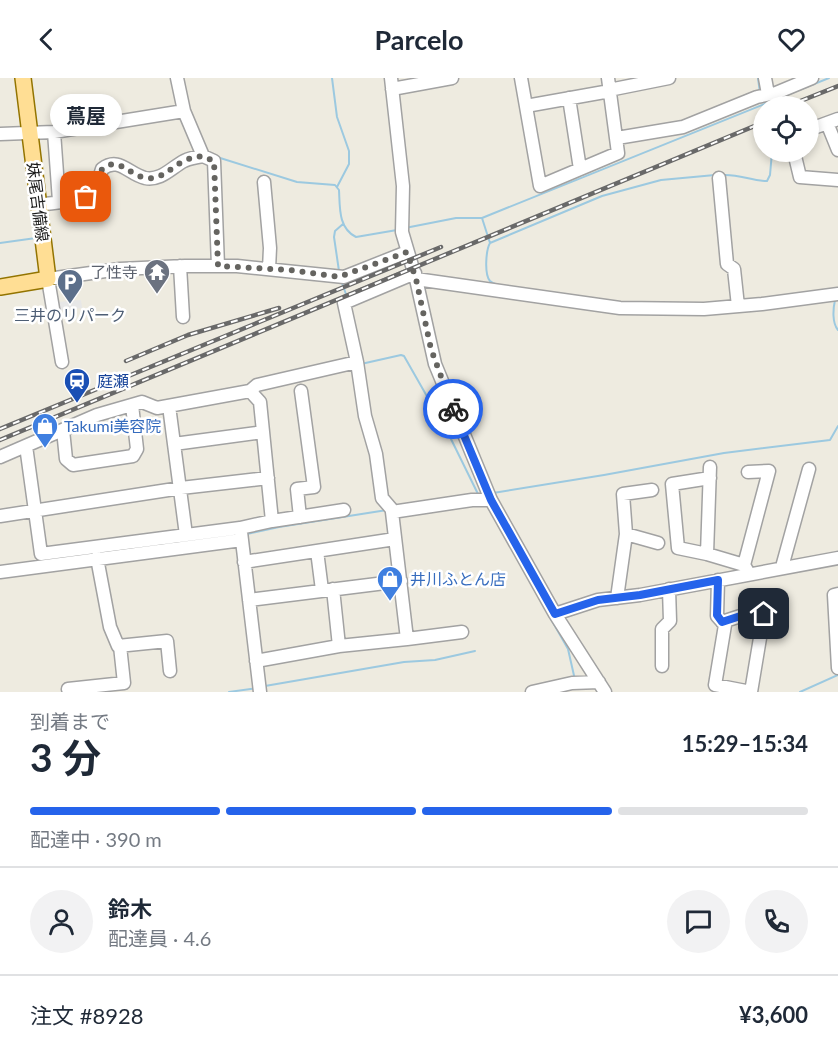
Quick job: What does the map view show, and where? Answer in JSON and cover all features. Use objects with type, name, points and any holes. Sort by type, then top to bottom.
[{"type":"main road","name":"妹尾吉備線","points":[[23,78],[48,279]]},
{"type":"main road","points":[[0,287],[48,279]]},
{"type":"street","points":[[177,78],[184,111],[201,153],[214,161],[218,266]]},
{"type":"street","points":[[452,78],[392,84],[403,186],[402,229],[407,252],[416,276],[435,364],[488,497],[555,614],[602,687]]},
{"type":"street","points":[[521,78],[540,186],[618,153],[609,86]]},
{"type":"street","points":[[526,106],[569,98],[609,86],[669,78]]},
{"type":"street","points":[[763,95],[765,78]]},
{"type":"street","points":[[617,138],[683,127],[812,78]]},
{"type":"street","points":[[569,98],[580,169]]},
{"type":"street","points":[[0,134],[54,132],[184,111]]},
{"type":"street","points":[[833,121],[838,150]]},
{"type":"street","points":[[54,132],[59,199]]},
{"type":"street","points":[[39,205],[59,199],[86,197],[98,184],[102,169],[113,163],[146,178],[155,178],[161,177],[182,162],[201,153]]},
{"type":"street","points":[[796,162],[800,177],[838,180]]},
{"type":"street","points":[[719,178],[727,264],[734,269],[738,303]]},
{"type":"street","points":[[264,182],[270,248],[269,269]]},
{"type":"street","points":[[62,362],[48,279],[120,269],[180,266],[269,269],[340,277],[407,252]]},
{"type":"street","points":[[180,266],[183,317]]},
{"type":"street","points":[[407,639],[392,509],[382,498],[376,454],[365,416],[357,362],[344,303],[416,276],[620,308],[704,309],[738,303],[836,294]]},
{"type":"street","points":[[0,457],[97,415],[142,402],[157,408],[250,391],[257,385],[357,362]]},
{"type":"street","points":[[250,391],[260,402],[272,522]]},
{"type":"street","points":[[300,517],[297,489],[314,487],[301,392]]},
{"type":"street","points":[[63,430],[66,459],[73,465],[133,456],[137,449],[132,405]]},
{"type":"street","points":[[169,406],[186,535]]},
{"type":"street","points":[[174,444],[263,432]]},
{"type":"street","points":[[26,446],[41,554],[94,555],[241,535],[272,522],[344,510]]},
{"type":"street","points":[[782,567],[809,469]]},
{"type":"street","points":[[746,569],[769,471],[748,472]]},
{"type":"street","points":[[707,554],[710,472],[672,484],[678,548],[707,554],[746,569]]},
{"type":"street","points":[[0,516],[181,488],[268,478]]},
{"type":"street","points":[[617,598],[626,534],[623,494],[652,490]]},
{"type":"street","points":[[392,509],[488,497]]},
{"type":"street","points":[[626,534],[658,543]]},
{"type":"street","points":[[0,572],[186,535],[241,535]]},
{"type":"street","points":[[241,535],[248,561],[253,599],[260,660],[259,690]]},
{"type":"street","points":[[248,561],[395,539]]},
{"type":"street","points":[[317,551],[328,590],[339,646]]},
{"type":"street","points":[[68,689],[124,683],[120,646],[118,646],[111,627],[94,555]]},
{"type":"street","points":[[555,614],[598,600],[718,580],[746,569],[782,567],[838,558]]},
{"type":"street","points":[[718,580],[717,615],[722,622],[725,625],[715,685],[751,692],[764,614],[762,609],[722,622]]},
{"type":"street","points":[[253,599],[401,581]]},
{"type":"street","points":[[662,666],[662,628],[670,621],[669,589]]},
{"type":"street","points":[[838,594],[834,595],[838,668]]},
{"type":"street","points":[[260,660],[339,646],[462,632]]},
{"type":"street","points":[[120,646],[167,640],[170,670]]},
{"type":"street","points":[[532,692],[575,682],[602,687]]},
{"type":"shaded area","name":"三井のリパーク","points":[[81,300],[82,308],[59,311],[58,302]]},
{"type":"waterway","points":[[332,78],[337,117],[349,151],[349,164],[337,187]]},
{"type":"waterway","points":[[758,78],[760,93]]},
{"type":"waterway","points":[[482,218],[829,78]]},
{"type":"waterway","points":[[217,157],[297,182],[335,185],[339,190],[343,223],[356,237],[397,230]]},
{"type":"waterway","points":[[723,175],[767,181],[771,162]]},
{"type":"waterway","points":[[490,243],[602,196],[661,180],[715,175]]},
{"type":"waterway","points":[[405,228],[456,218],[482,218],[490,243],[486,268],[488,278],[499,285]]},
{"type":"waterway","points":[[339,271],[334,237],[335,231],[343,224]]},
{"type":"waterway","points":[[0,243],[36,238]]},
{"type":"waterway","points":[[342,283],[347,297]]},
{"type":"waterway","points":[[835,300],[833,312],[838,330]]},
{"type":"waterway","points":[[361,364],[404,356],[449,435],[478,494]]},
{"type":"waterway","points":[[493,493],[724,453],[830,440],[838,426]]},
{"type":"waterway","points":[[247,534],[387,510]]},
{"type":"waterway","points":[[247,534],[250,554]]},
{"type":"waterway","points":[[107,552],[119,550]]},
{"type":"waterway","points":[[551,619],[568,649],[575,680]]},
{"type":"waterway","points":[[265,686],[404,662],[435,660],[475,651]]},
{"type":"waterway","points":[[800,692],[838,675]]},
{"type":"waterway","points":[[229,692],[257,688]]},
{"type":"railway","points":[[813,96],[838,86]]},
{"type":"railway","points":[[0,440],[753,127]]},
{"type":"railway","points":[[0,429],[441,247]]},
{"type":"railway","points":[[126,361],[188,335],[279,308]]},
{"type":"way so far","points":[[86,197],[98,184],[102,169],[113,163],[146,178],[155,178],[161,177],[188,159],[202,156],[214,161],[218,266],[290,270],[344,277],[407,252],[416,279],[431,349],[453,409]]},
{"type":"place","name":"蔦屋","points":[[86,197]]},
{"type":"place","name":"了性寺","points":[[157,295]]},
{"type":"place","name":"三井のリパーク","points":[[70,305]]},
{"type":"place","name":"庭瀬","points":[[77,404]]},
{"type":"place","name":"Takumi美容院","points":[[45,449]]},
{"type":"place","name":"井川ふとん店","points":[[390,602]]},
{"type":"route","points":[[453,409],[489,490],[491,500],[555,614],[598,600],[640,595],[718,580],[717,615],[722,622],[762,609],[764,614]]}]
